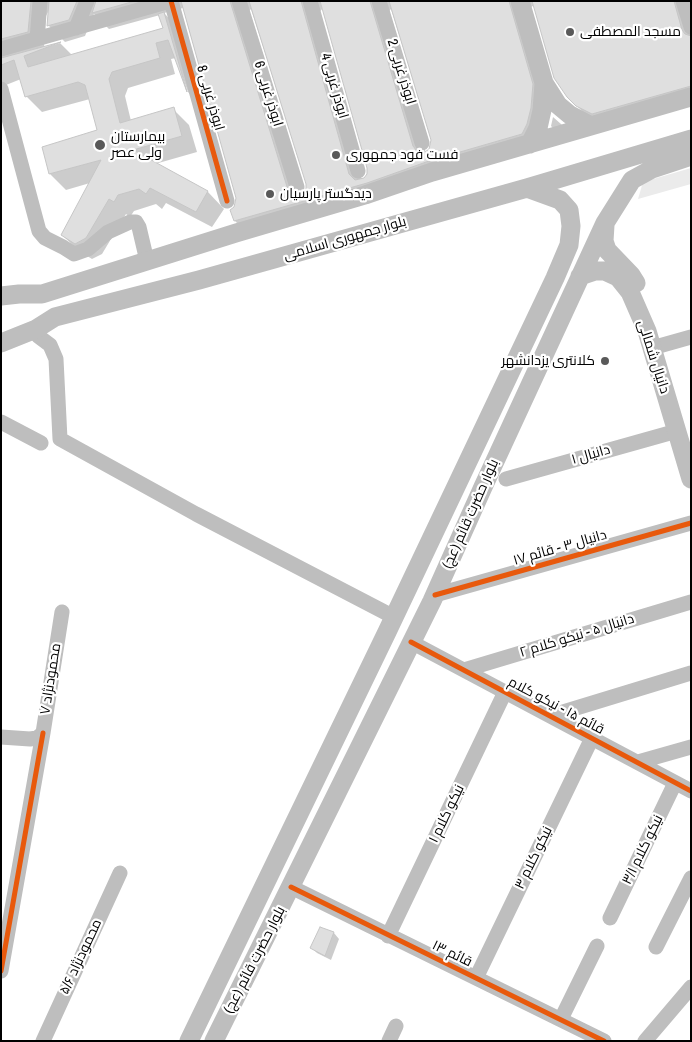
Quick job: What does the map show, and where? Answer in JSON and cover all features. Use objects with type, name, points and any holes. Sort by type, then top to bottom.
[{"type":"main road","points":[[520,1],[544,84],[558,105],[570,115],[591,126]]},
{"type":"main road","points":[[530,144],[538,128],[542,110],[544,84]]},
{"type":"main road","points":[[1,307],[365,195],[432,172],[691,97]]},
{"type":"main road","name":"بلوار جمهوری اسلامی","points":[[1,343],[36,329],[55,317],[199,280],[527,188],[691,139]]},
{"type":"main road","name":"بلوار حضرت قائم (عج)","points":[[214,1041],[435,595],[605,223],[632,180],[652,169],[691,156]]},
{"type":"main road","name":"بلوار حضرت قائم (عج)","points":[[189,1041],[556,278],[569,245],[570,210],[560,200],[527,188]]},
{"type":"main road","name":"دانیال شمالی","points":[[605,223],[604,241],[607,250],[631,275],[642,293],[641,306],[647,331],[684,429],[691,479]]},
{"type":"main road","name":"دانیال شمالی","points":[[580,276],[595,270],[605,271],[618,277],[641,306],[659,346],[691,451]]},
{"type":"main road","points":[[1,296],[42,294]]},
{"type":"main road","points":[[1,331],[55,317]]},
{"type":"main road","points":[[391,624],[411,642]]},
{"type":"street","points":[[37,39],[40,1]]},
{"type":"street","points":[[76,28],[87,1]]},
{"type":"street","name":"ابوذر غربی 8","points":[[1,49],[170,1],[227,201]]},
{"type":"street","name":"ابوذر غربی 6","points":[[239,1],[297,187]]},
{"type":"street","name":"ابوذر غربی 4","points":[[310,1],[358,171]]},
{"type":"street","name":"ابوذر غربی 2","points":[[379,1],[422,143]]},
{"type":"street","points":[[684,1],[691,27]]},
{"type":"street","points":[[1,89],[39,231],[45,238],[74,254],[88,249],[108,232],[130,222],[136,222],[139,227],[147,261]]},
{"type":"street","points":[[36,329],[38,336],[50,344],[56,359],[60,439],[391,624]]},
{"type":"street","points":[[659,346],[691,337]]},
{"type":"street","points":[[1,422],[42,443]]},
{"type":"street","name":"دانیال ۱","points":[[506,479],[684,429]]},
{"type":"street","name":"دانیال ۳ - قائم ۱۷","points":[[435,595],[691,523]]},
{"type":"street","name":"دانیال ۵ - نیکو کلام ۲","points":[[464,670],[691,602]]},
{"type":"street","name":"محمودنژاد ۷","points":[[1,737],[30,739],[37,738],[43,732],[62,612]]},
{"type":"street","name":"قائم ۱۵ - نیکو کلام","points":[[411,642],[691,791]]},
{"type":"street","points":[[550,716],[691,673]]},
{"type":"street","name":"نیکو کلام ۱","points":[[388,936],[506,692]]},
{"type":"street","points":[[1,971],[43,732]]},
{"type":"street","name":"نیکو کلام ۳","points":[[476,978],[592,738]]},
{"type":"street","points":[[638,762],[691,746]]},
{"type":"street","name":"نیکو کلام ۳/۱","points":[[610,918],[675,783]]},
{"type":"street","name":"محمودنژاد ۵/۶","points":[[43,1041],[120,873]]},
{"type":"street","points":[[656,947],[691,878]]},
{"type":"street","name":"قائم ۱۳","points":[[291,888],[604,1041]]},
{"type":"street","points":[[561,1019],[597,946]]},
{"type":"street","points":[[645,1041],[691,987]]},
{"type":"street","points":[[389,1041],[396,1026]]},
{"type":"shaded area","points":[[691,168],[691,184],[638,199],[643,182]]},
{"type":"building","points":[[1,1],[31,1],[28,32],[1,39]]},
{"type":"building","points":[[49,1],[77,1],[69,20],[47,26]]},
{"type":"building","points":[[96,1],[135,1],[92,13]]},
{"type":"building","points":[[181,1],[230,1],[288,190],[294,196],[304,194],[306,184],[249,1],[301,1],[349,174],[355,180],[364,178],[367,174],[367,168],[320,1],[370,1],[413,146],[420,152],[425,152],[429,149],[431,140],[389,1],[509,1],[533,84],[531,108],[527,124],[522,134],[429,161],[367,183],[234,221],[230,210],[234,207],[236,198]]},
{"type":"building","points":[[532,1],[674,1],[682,30],[685,34],[691,36],[691,86],[592,114],[576,106],[567,97],[554,78]]},
{"type":"building","name":"بیمارستان ولی عصر","points":[[164,12],[187,92],[168,40],[156,43],[160,58],[112,72],[109,79],[120,123],[174,107],[182,136],[133,150],[208,191],[196,212],[150,188],[146,194],[139,189],[118,195],[114,202],[109,199],[86,238],[75,244],[61,235],[101,160],[49,174],[42,147],[97,130],[85,85],[78,82],[25,97],[14,60],[1,65],[1,58],[61,42],[24,56],[28,67],[163,28],[158,14]]},
{"type":"building","points":[[320,927],[334,932],[325,956],[310,948]]},
{"type":"cycle path","points":[[171,1],[227,201]]},
{"type":"cycle path","points":[[435,595],[691,523]]},
{"type":"cycle path","points":[[411,642],[691,791]]},
{"type":"cycle path","points":[[1,971],[43,733]]},
{"type":"cycle path","points":[[291,887],[604,1041]]},
{"type":"place","name":"مسجد المصطفی","points":[[570,32]]},
{"type":"place","name":"بیمارستان ولی عصر","points":[[100,145]]},
{"type":"place","name":"فست فود جمهوری","points":[[336,155]]},
{"type":"place","name":"دیدگستر پارسیان","points":[[270,194]]},
{"type":"place","name":"کلانتری یزدانشهر","points":[[605,361]]}]
